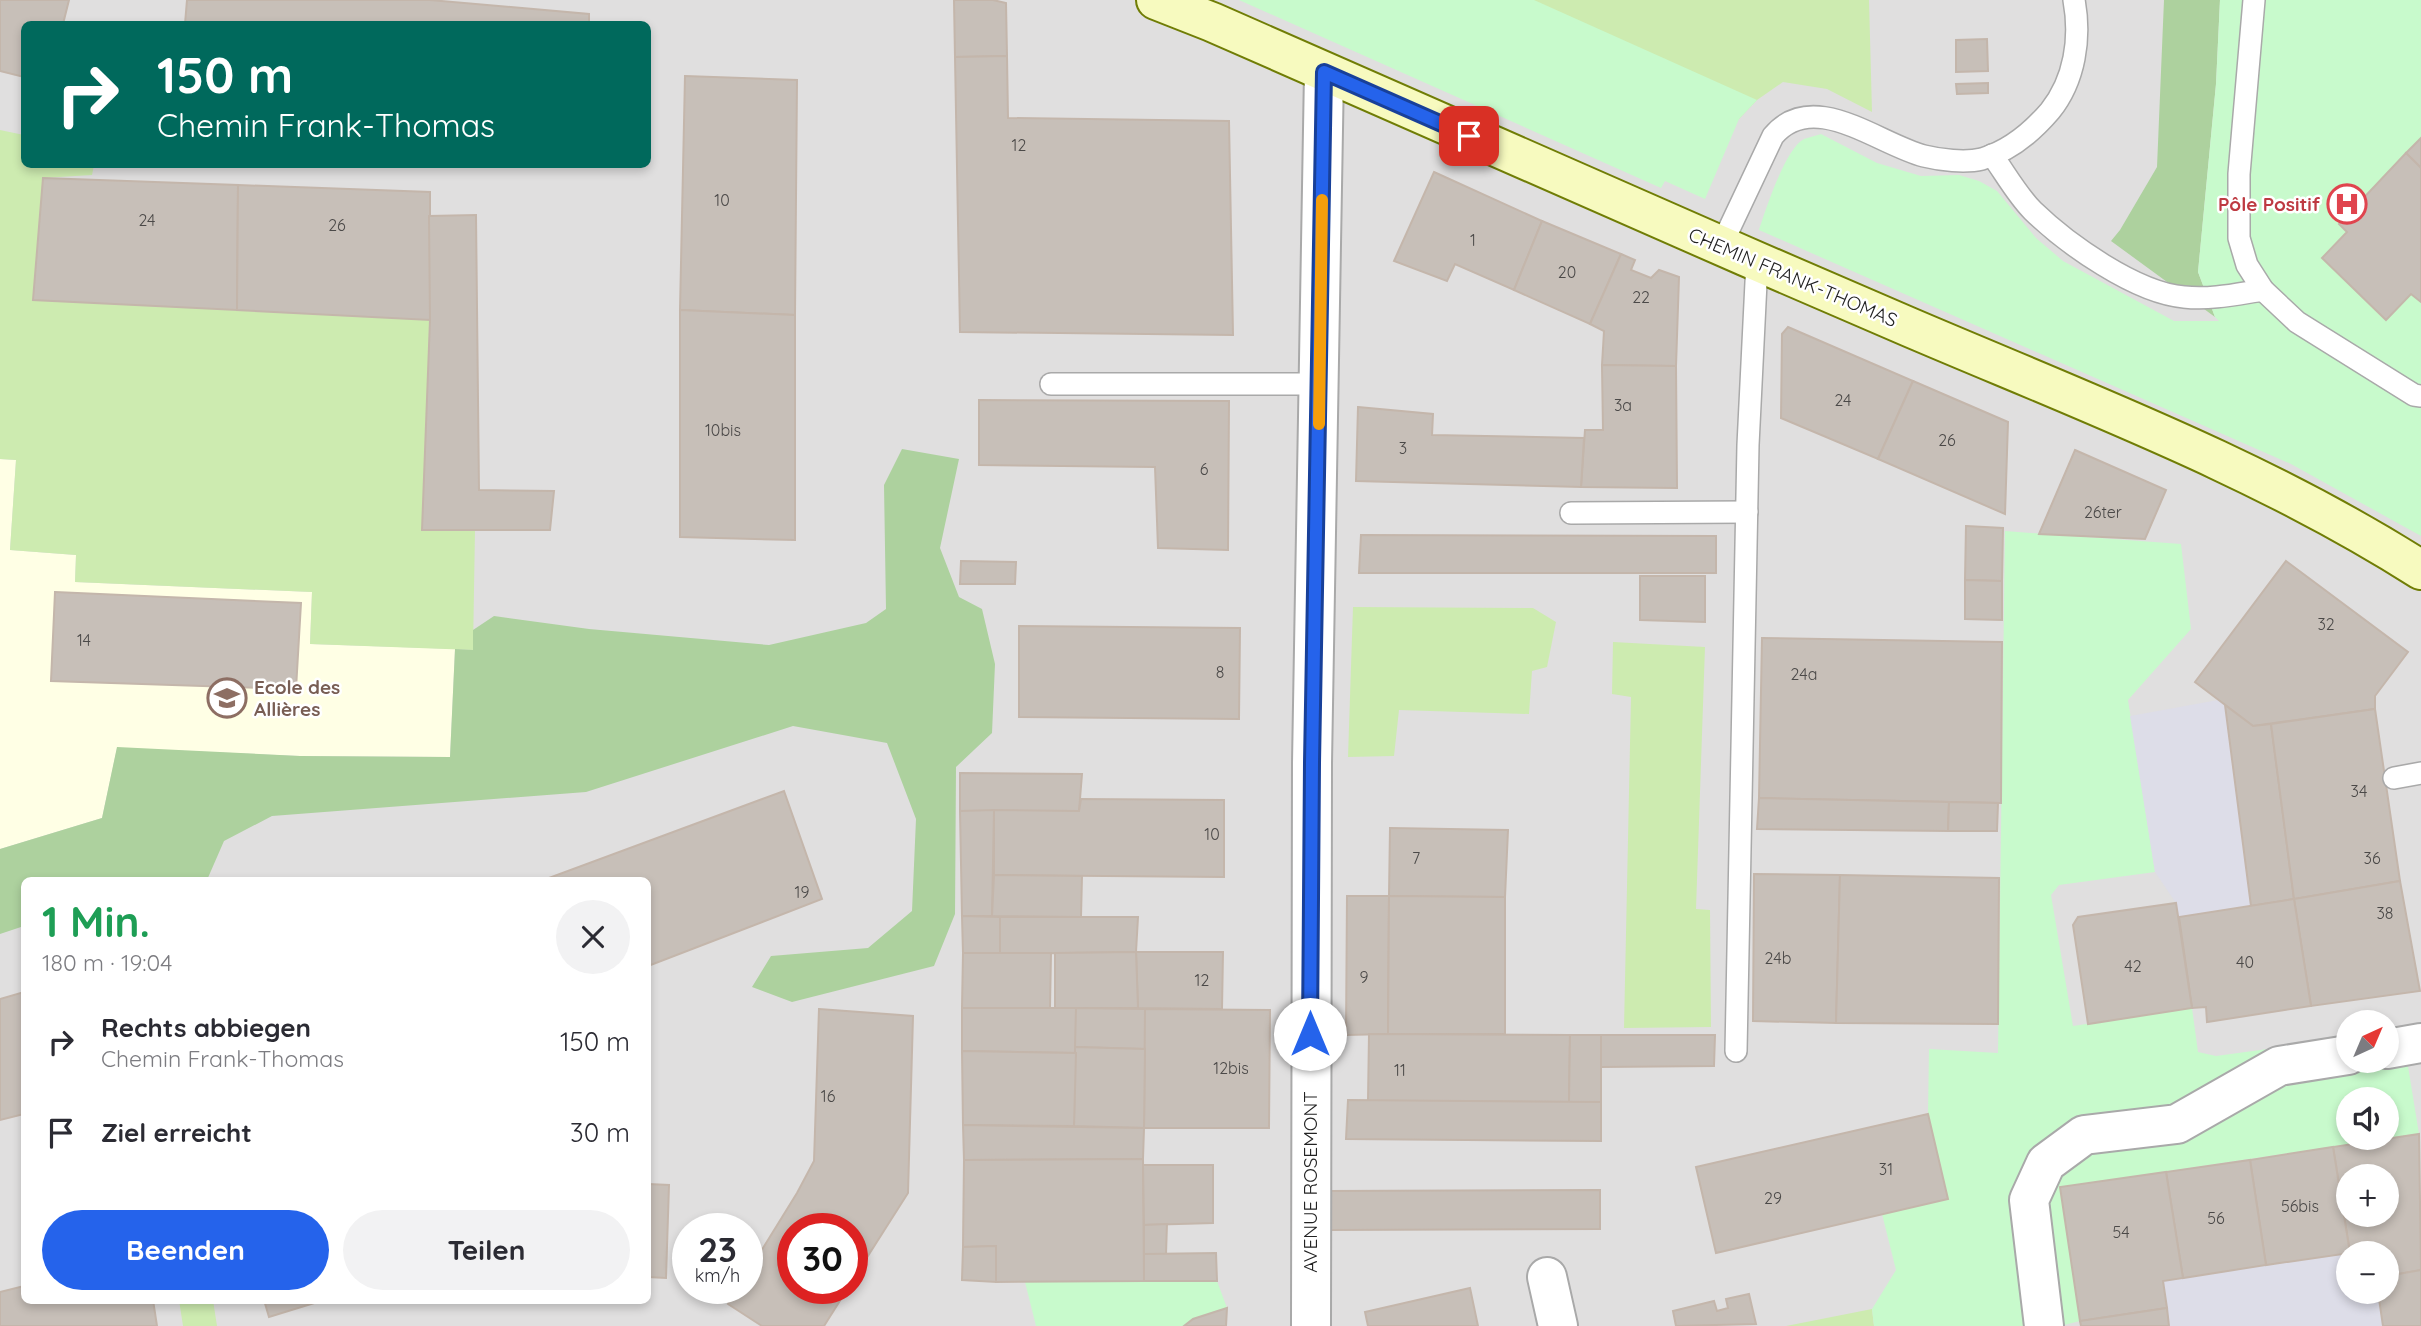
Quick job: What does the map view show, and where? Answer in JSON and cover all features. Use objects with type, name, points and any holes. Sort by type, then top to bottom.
[{"type":"street","name":"CHEMIN FRANK-THOMAS","points":[[1156,0],[2181,443],[2336,520],[2421,570]]},
{"type":"street","name":"AVENUE ROSEMONT","points":[[1311,1326],[1312,763],[1324,72]]},
{"type":"street","points":[[2399,1047],[2421,1043]]},
{"type":"street","points":[[2044,1326],[2029,1200],[2046,1163],[2084,1135],[2177,1124],[2279,1066],[2336,1057]]},
{"type":"street","points":[[1547,1277],[1558,1326]]},
{"type":"lane","points":[[1721,246],[1773,136],[1783,124],[1797,119],[1832,118],[1924,156],[1966,160],[1992,155],[2021,139],[2038,125],[2055,104],[2067,82],[2075,56],[2078,20],[2074,0]]},
{"type":"lane","points":[[2254,0],[2239,174],[2239,238],[2247,265],[2263,290],[2297,322],[2421,397]]},
{"type":"lane","points":[[1992,155],[2032,209],[2075,245],[2133,282],[2182,297],[2216,298],[2263,290]]},
{"type":"lane","points":[[1735,1051],[1747,512],[1757,262]]},
{"type":"lane","points":[[1051,384],[1319,384]]},
{"type":"lane","points":[[1571,513],[1747,512]]},
{"type":"lane","points":[[2394,778],[2421,773]]},
{"type":"shaded area","points":[[0,0],[2421,0],[2421,1326],[0,1326]]},
{"type":"shaded area","name":"Ecole des Allières","points":[[0,459],[16,460],[10,550],[76,555],[75,582],[312,592],[310,644],[455,649],[450,757],[300,756],[117,748],[102,818],[0,849]]},
{"type":"shaded area","points":[[2218,700],[2225,705],[2251,906],[2179,917],[2176,903],[2155,872],[2130,716]]},
{"type":"shaded area","points":[[2336,1255],[2336,1304],[2380,1304],[2383,1326],[2169,1326],[2163,1281]]},
{"type":"green space","points":[[1239,0],[1534,0],[1757,100],[1739,119],[1705,199],[1665,181],[1661,188]]},
{"type":"green space","points":[[1471,0],[1869,0],[1872,112],[1827,89],[1783,82],[1757,100],[1739,119]]},
{"type":"green space","points":[[2164,0],[2220,0],[2216,84],[2198,272],[2215,317],[2111,241],[2157,167]]},
{"type":"green space","points":[[2220,0],[2421,0],[2421,536],[2291,464],[1759,230],[1777,180],[1790,154],[1804,139],[1821,134],[1877,163],[1921,176],[1959,175],[1979,181],[1997,191],[2036,238],[2063,261],[2174,321],[2219,321],[2215,317],[2198,272],[2216,84]]},
{"type":"green space","points":[[0,130],[21,134],[21,168],[93,168],[92,175],[43,178],[34,300],[430,320],[422,529],[475,530],[473,650],[310,644],[312,592],[75,582],[76,555],[10,550],[16,460],[0,459]]},
{"type":"green space","points":[[902,449],[959,459],[940,548],[959,597],[982,609],[995,664],[992,733],[956,767],[955,914],[934,966],[792,1002],[752,987],[771,956],[868,948],[912,911],[916,819],[887,743],[793,726],[586,792],[272,816],[224,841],[208,877],[21,877],[21,927],[0,934],[0,849],[102,818],[117,747],[300,756],[450,757],[455,649],[473,650],[473,630],[494,616],[589,629],[769,645],[866,623],[886,609],[884,485]]},
{"type":"green space","points":[[2005,531],[2181,544],[2191,629],[2128,700],[2155,872],[2059,885],[2051,895],[2073,1026],[2192,1008],[2198,1052],[2216,1056],[2336,1040],[2336,1073],[2399,1073],[2399,1060],[2407,1060],[2419,1134],[2399,1137],[2399,1087],[2336,1087],[2336,1146],[2060,1187],[2080,1321],[2060,1326],[1874,1326],[1872,1309],[1896,1270],[1882,1214],[1948,1199],[1928,1114],[1929,1049],[1998,1053]]},
{"type":"green space","points":[[1353,607],[1533,608],[1556,622],[1547,667],[1532,671],[1529,714],[1399,710],[1394,756],[1348,757]]},
{"type":"green space","points":[[1613,642],[1705,647],[1696,909],[1710,910],[1711,1027],[1624,1028],[1631,697],[1612,694]]},
{"type":"green space","points":[[1217,1281],[1227,1308],[1193,1319],[1184,1326],[1036,1326],[1025,1282]]},
{"type":"green space","points":[[180,1304],[214,1304],[217,1326],[183,1326]]},
{"type":"green space","points":[[1872,1309],[1874,1326],[1786,1326]]},
{"type":"building","points":[[0,0],[69,0],[64,21],[21,21],[21,76],[0,71]]},
{"type":"building","points":[[187,0],[430,0],[589,14],[589,21],[185,21]]},
{"type":"building","points":[[954,0],[993,0],[1006,3],[1007,56],[955,57]]},
{"type":"building","points":[[1987,39],[1988,71],[1956,72],[1956,40]]},
{"type":"building","points":[[1007,56],[1008,118],[1229,121],[1233,335],[960,332],[955,57]]},
{"type":"building","points":[[685,76],[797,80],[795,315],[680,310]]},
{"type":"building","points":[[1988,83],[1988,93],[1957,94],[1956,84]]},
{"type":"building","points":[[2421,138],[2421,168],[2406,153]]},
{"type":"building","points":[[2406,153],[2421,168],[2421,302],[2411,294],[2386,320],[2322,258],[2347,232],[2339,224]]},
{"type":"building","points":[[1434,172],[1542,221],[1514,290],[1455,264],[1447,281],[1394,261]]},
{"type":"building","points":[[43,178],[238,185],[237,310],[33,300]]},
{"type":"building","points":[[238,185],[430,192],[430,320],[237,310]]},
{"type":"building","points":[[476,215],[479,490],[554,491],[550,530],[422,530],[430,320],[429,216]]},
{"type":"building","points":[[1542,221],[1621,254],[1590,324],[1514,290]]},
{"type":"building","points":[[1621,254],[1635,260],[1631,270],[1651,278],[1659,270],[1679,277],[1676,366],[1602,365],[1604,331],[1590,324]]},
{"type":"building","points":[[680,310],[795,315],[795,540],[680,537]]},
{"type":"building","points":[[1788,327],[1913,381],[1878,459],[1781,418],[1782,334]]},
{"type":"building","points":[[1602,365],[1676,366],[1677,488],[1581,487],[1585,430],[1603,430]]},
{"type":"building","points":[[1913,381],[2008,422],[2005,514],[1878,459]]},
{"type":"building","points":[[979,400],[1229,401],[1228,550],[1158,548],[1155,467],[979,465]]},
{"type":"building","points":[[1358,407],[1433,414],[1432,435],[1584,438],[1581,487],[1356,481]]},
{"type":"building","points":[[2075,450],[2166,490],[2145,539],[2039,534]]},
{"type":"building","points":[[1966,526],[2003,528],[2002,581],[1965,580]]},
{"type":"building","points":[[1361,535],[1716,536],[1716,573],[1359,573]]},
{"type":"building","points":[[961,561],[1016,562],[1015,584],[960,584]]},
{"type":"building","points":[[2286,561],[2408,652],[2375,696],[2375,709],[2253,726],[2195,682]]},
{"type":"building","points":[[1640,576],[1705,576],[1705,622],[1640,620]]},
{"type":"building","points":[[1965,580],[2002,581],[2002,620],[1965,619]]},
{"type":"building","points":[[55,592],[301,603],[296,689],[51,681]]},
{"type":"building","points":[[1019,626],[1240,628],[1239,719],[1019,717]]},
{"type":"building","points":[[1762,638],[2002,642],[2001,803],[1759,798]]},
{"type":"building","points":[[2225,705],[2253,726],[2271,724],[2294,899],[2251,906]]},
{"type":"building","points":[[2375,709],[2400,881],[2294,899],[2271,724]]},
{"type":"building","points":[[960,773],[1082,774],[1079,811],[960,811]]},
{"type":"building","points":[[784,791],[822,899],[651,965],[651,877],[552,877]]},
{"type":"building","points":[[1759,798],[1949,802],[1948,831],[1757,829]]},
{"type":"building","points":[[1081,799],[1224,800],[1224,877],[994,875],[994,810],[1079,811]]},
{"type":"building","points":[[1949,802],[1998,803],[1997,831],[1948,831]]},
{"type":"building","points":[[994,810],[992,916],[962,916],[960,811]]},
{"type":"building","points":[[1390,828],[1508,830],[1505,897],[1389,896]]},
{"type":"building","points":[[1754,874],[1840,875],[1836,1023],[1753,1021]]},
{"type":"building","points":[[994,875],[1082,876],[1081,917],[992,916]]},
{"type":"building","points":[[1840,875],[1999,878],[1998,1024],[1836,1023]]},
{"type":"building","points":[[2400,881],[2420,991],[2311,1006],[2294,899]]},
{"type":"building","points":[[1347,896],[1389,896],[1388,1034],[1346,1035]]},
{"type":"building","points":[[1389,896],[1505,897],[1505,1034],[1388,1034]]},
{"type":"building","points":[[2294,899],[2311,1006],[2207,1022],[2206,1007],[2192,1008],[2179,917]]},
{"type":"building","points":[[2176,903],[2192,1008],[2088,1024],[2073,925],[2078,917]]},
{"type":"building","points":[[962,916],[1000,917],[1000,954],[963,953]]},
{"type":"building","points":[[1000,917],[1138,917],[1136,952],[1000,954]]},
{"type":"building","points":[[1136,952],[1223,952],[1222,1009],[1138,1008]]},
{"type":"building","points":[[1136,952],[1138,1008],[1055,1008],[1055,953]]},
{"type":"building","points":[[963,953],[1051,953],[1050,1008],[962,1008]]},
{"type":"building","points":[[21,993],[21,1115],[0,1120],[0,999]]},
{"type":"building","points":[[962,1008],[1076,1008],[1076,1053],[962,1051]]},
{"type":"building","points":[[1076,1008],[1145,1009],[1145,1049],[1075,1047]]},
{"type":"building","points":[[819,1009],[913,1016],[908,1193],[868,1256],[868,1213],[785,1213],[814,1161]]},
{"type":"building","points":[[1145,1009],[1270,1010],[1269,1128],[1144,1128]]},
{"type":"building","points":[[1369,1034],[1570,1035],[1569,1102],[1368,1101]]},
{"type":"building","points":[[1570,1035],[1601,1035],[1601,1102],[1569,1102]]},
{"type":"building","points":[[1601,1035],[1715,1035],[1714,1066],[1601,1067]]},
{"type":"building","points":[[1075,1047],[1145,1049],[1144,1128],[1074,1126]]},
{"type":"building","points":[[962,1051],[1076,1053],[1074,1126],[963,1125]]},
{"type":"building","points":[[1348,1100],[1601,1102],[1601,1141],[1346,1139]]},
{"type":"building","points":[[1928,1114],[1948,1199],[1716,1253],[1696,1167]]},
{"type":"building","points":[[963,1125],[1144,1128],[1143,1159],[964,1160]]},
{"type":"building","points":[[2419,1134],[2421,1270],[2399,1274],[2399,1241],[2348,1241],[2346,1227],[2399,1227],[2399,1164],[2336,1166],[2333,1147],[2336,1147],[2336,1150],[2399,1150],[2399,1137]]},
{"type":"building","points":[[2333,1147],[2336,1166],[2336,1227],[2346,1227],[2348,1241],[2336,1241],[2336,1255],[2266,1265],[2250,1160]]},
{"type":"building","points":[[1143,1159],[1144,1281],[996,1282],[996,1246],[963,1247],[964,1160]]},
{"type":"building","points":[[2250,1160],[2266,1265],[2183,1278],[2166,1172]]},
{"type":"building","points":[[1143,1165],[1213,1165],[1213,1223],[1144,1225]]},
{"type":"building","points":[[2166,1172],[2183,1278],[2163,1281],[2167,1308],[2080,1321],[2060,1187]]},
{"type":"building","points":[[651,1184],[669,1185],[666,1278],[651,1277]]},
{"type":"building","points":[[1600,1190],[1600,1229],[1328,1230],[1329,1191]]},
{"type":"building","points":[[1167,1224],[1166,1254],[1144,1254],[1144,1225]]},
{"type":"building","points":[[777,1225],[777,1304],[838,1304],[824,1326],[762,1326],[728,1304],[763,1304],[763,1248]]},
{"type":"building","points":[[996,1246],[996,1282],[962,1280],[963,1247]]},
{"type":"building","points":[[1216,1253],[1217,1281],[1144,1281],[1144,1254]]},
{"type":"building","points":[[2421,1270],[2421,1326],[2383,1326],[2380,1304],[2399,1304],[2399,1274]]},
{"type":"building","points":[[21,1287],[21,1304],[154,1304],[157,1326],[0,1326],[0,1292]]},
{"type":"building","points":[[1470,1288],[1478,1326],[1368,1326],[1365,1312]]},
{"type":"building","points":[[1749,1294],[1756,1324],[1676,1326],[1673,1311],[1714,1301],[1717,1311],[1728,1308],[1726,1299]]},
{"type":"building","points":[[265,1304],[311,1304],[269,1317]]},
{"type":"building","points":[[1227,1308],[1226,1326],[1184,1326],[1193,1319]]},
{"type":"building","points":[[2167,1308],[2169,1326],[2081,1326],[2080,1321]]},
{"type":"slow traffic","points":[[1319,424],[1322,200]]},
{"type":"place","name":"Pôle Positif","points":[[2347,204]]},
{"type":"place","name":"Ecole des Allières","points":[[227,698]]},
{"type":"route","points":[[1310,1034],[1324,72],[1469,136]]}]
